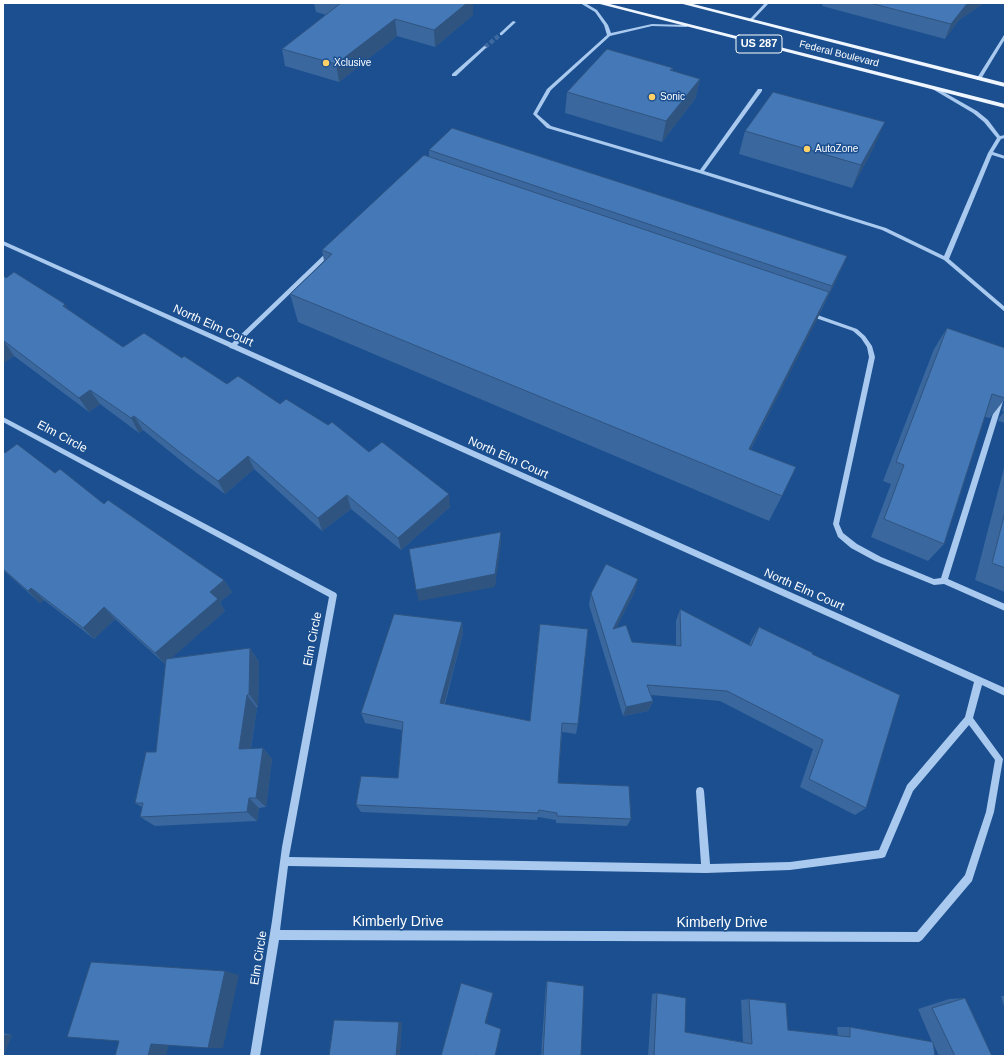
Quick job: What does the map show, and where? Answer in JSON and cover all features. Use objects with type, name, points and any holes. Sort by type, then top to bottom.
[{"type":"main road","name":"Federal Boulevard","points":[[599,3],[1005,106]]},
{"type":"main road","name":"Federal Boulevard","points":[[682,3],[1005,84]]},
{"type":"street","points":[[582,3],[596,11],[606,25],[608,35]]},
{"type":"street","points":[[751,20],[767,3]]},
{"type":"street","points":[[501,34],[514,22]]},
{"type":"street","points":[[686,26],[652,25],[608,35],[549,90],[535,114],[549,127],[884,229],[946,260],[1005,310]]},
{"type":"street","points":[[979,78],[1005,36]]},
{"type":"street","points":[[454,75],[486,47]]},
{"type":"street","points":[[931,87],[975,112],[986,121],[999,138]]},
{"type":"street","points":[[700,172],[760,90]]},
{"type":"street","points":[[946,260],[990,153],[999,138],[1005,136]]},
{"type":"street","points":[[990,153],[1005,158]]},
{"type":"street","name":"North Elm Court","points":[[3,243],[1005,692]]},
{"type":"street","points":[[232,346],[338,245]]},
{"type":"street","points":[[803,312],[855,330],[863,337],[870,347],[872,357],[836,524],[840,534],[854,546],[878,559],[934,582],[944,581],[1005,608]]},
{"type":"street","points":[[944,581],[1005,385]]},
{"type":"street","points":[[996,413],[1005,416]]},
{"type":"street","name":"Elm Circle","points":[[3,419],[333,595],[285,861],[255,1056]]},
{"type":"street","points":[[285,861],[706,869],[790,866],[882,854],[910,788],[969,719],[979,680]]},
{"type":"street","name":"Kimberly Drive","points":[[274,935],[919,937],[969,878],[990,812],[999,759],[969,719]]},
{"type":"street","points":[[700,791],[706,869]]},
{"type":"building","points":[[341,3],[467,3],[434,30],[395,19],[336,64],[282,49]]},
{"type":"building","points":[[870,3],[970,3],[966,5],[951,24]]},
{"type":"building","points":[[607,49],[673,68],[670,70],[700,79],[666,121],[567,92]]},
{"type":"building","points":[[773,92],[885,122],[861,165],[745,131]]},
{"type":"building","points":[[452,128],[847,256],[832,286],[429,150]]},
{"type":"building","points":[[424,155],[829,292],[749,449],[796,467],[782,496],[290,294],[332,254],[322,250]]},
{"type":"building","points":[[14,272],[65,304],[63,306],[123,347],[144,333],[182,358],[184,356],[227,384],[238,376],[280,404],[286,399],[328,425],[332,422],[369,452],[382,442],[449,494],[398,538],[347,495],[318,518],[248,456],[218,481],[134,416],[131,418],[90,390],[79,398],[4,341],[3,342],[3,275],[6,278]]},
{"type":"building","points":[[947,328],[1005,348],[1005,398],[992,394],[944,544],[884,519],[904,465],[896,462]]},
{"type":"building","points":[[17,444],[55,473],[60,469],[104,504],[108,500],[224,580],[210,592],[218,599],[155,653],[104,607],[83,628],[31,588],[28,591],[3,569],[3,451],[5,453]]},
{"type":"building","points":[[1005,512],[1005,568],[992,563]]},
{"type":"building","points":[[501,532],[495,574],[416,590],[409,549]]},
{"type":"building","points":[[606,564],[638,579],[613,629],[626,625],[632,642],[681,646],[680,609],[751,646],[759,627],[813,653],[812,654],[900,695],[866,808],[809,779],[823,740],[727,691],[647,685],[653,701],[626,707],[591,593]]},
{"type":"building","points":[[394,614],[462,622],[440,703],[530,721],[540,624],[588,629],[578,724],[562,723],[558,783],[629,786],[631,819],[557,816],[557,813],[539,810],[538,813],[356,805],[361,776],[398,778],[403,722],[361,713]]},
{"type":"building","points":[[250,648],[249,694],[247,695],[239,749],[263,748],[256,798],[249,798],[247,812],[140,817],[143,803],[135,803],[146,752],[156,752],[166,659]]},
{"type":"building","points":[[91,962],[225,971],[208,1048],[151,1044],[148,1056],[115,1056],[119,1041],[67,1037]]},
{"type":"building","points":[[547,981],[584,986],[581,1056],[543,1056]]},
{"type":"building","points":[[461,983],[493,993],[485,1023],[501,1029],[495,1056],[441,1056]]},
{"type":"building","points":[[657,993],[686,998],[685,1032],[752,1044],[749,999],[786,1003],[788,1030],[850,1037],[850,1027],[933,1042],[935,1056],[654,1056]]},
{"type":"building","points":[[965,998],[992,1056],[955,1056],[932,1008]]},
{"type":"building","points":[[334,1020],[399,1022],[396,1056],[329,1056]]},
{"type":"tunnel","points":[[485,47],[501,34]]},
{"type":"place","name":"Xclusive","points":[[326,63]]},
{"type":"place","name":"Sonic","points":[[652,97]]},
{"type":"place","name":"AutoZone","points":[[807,149]]}]
